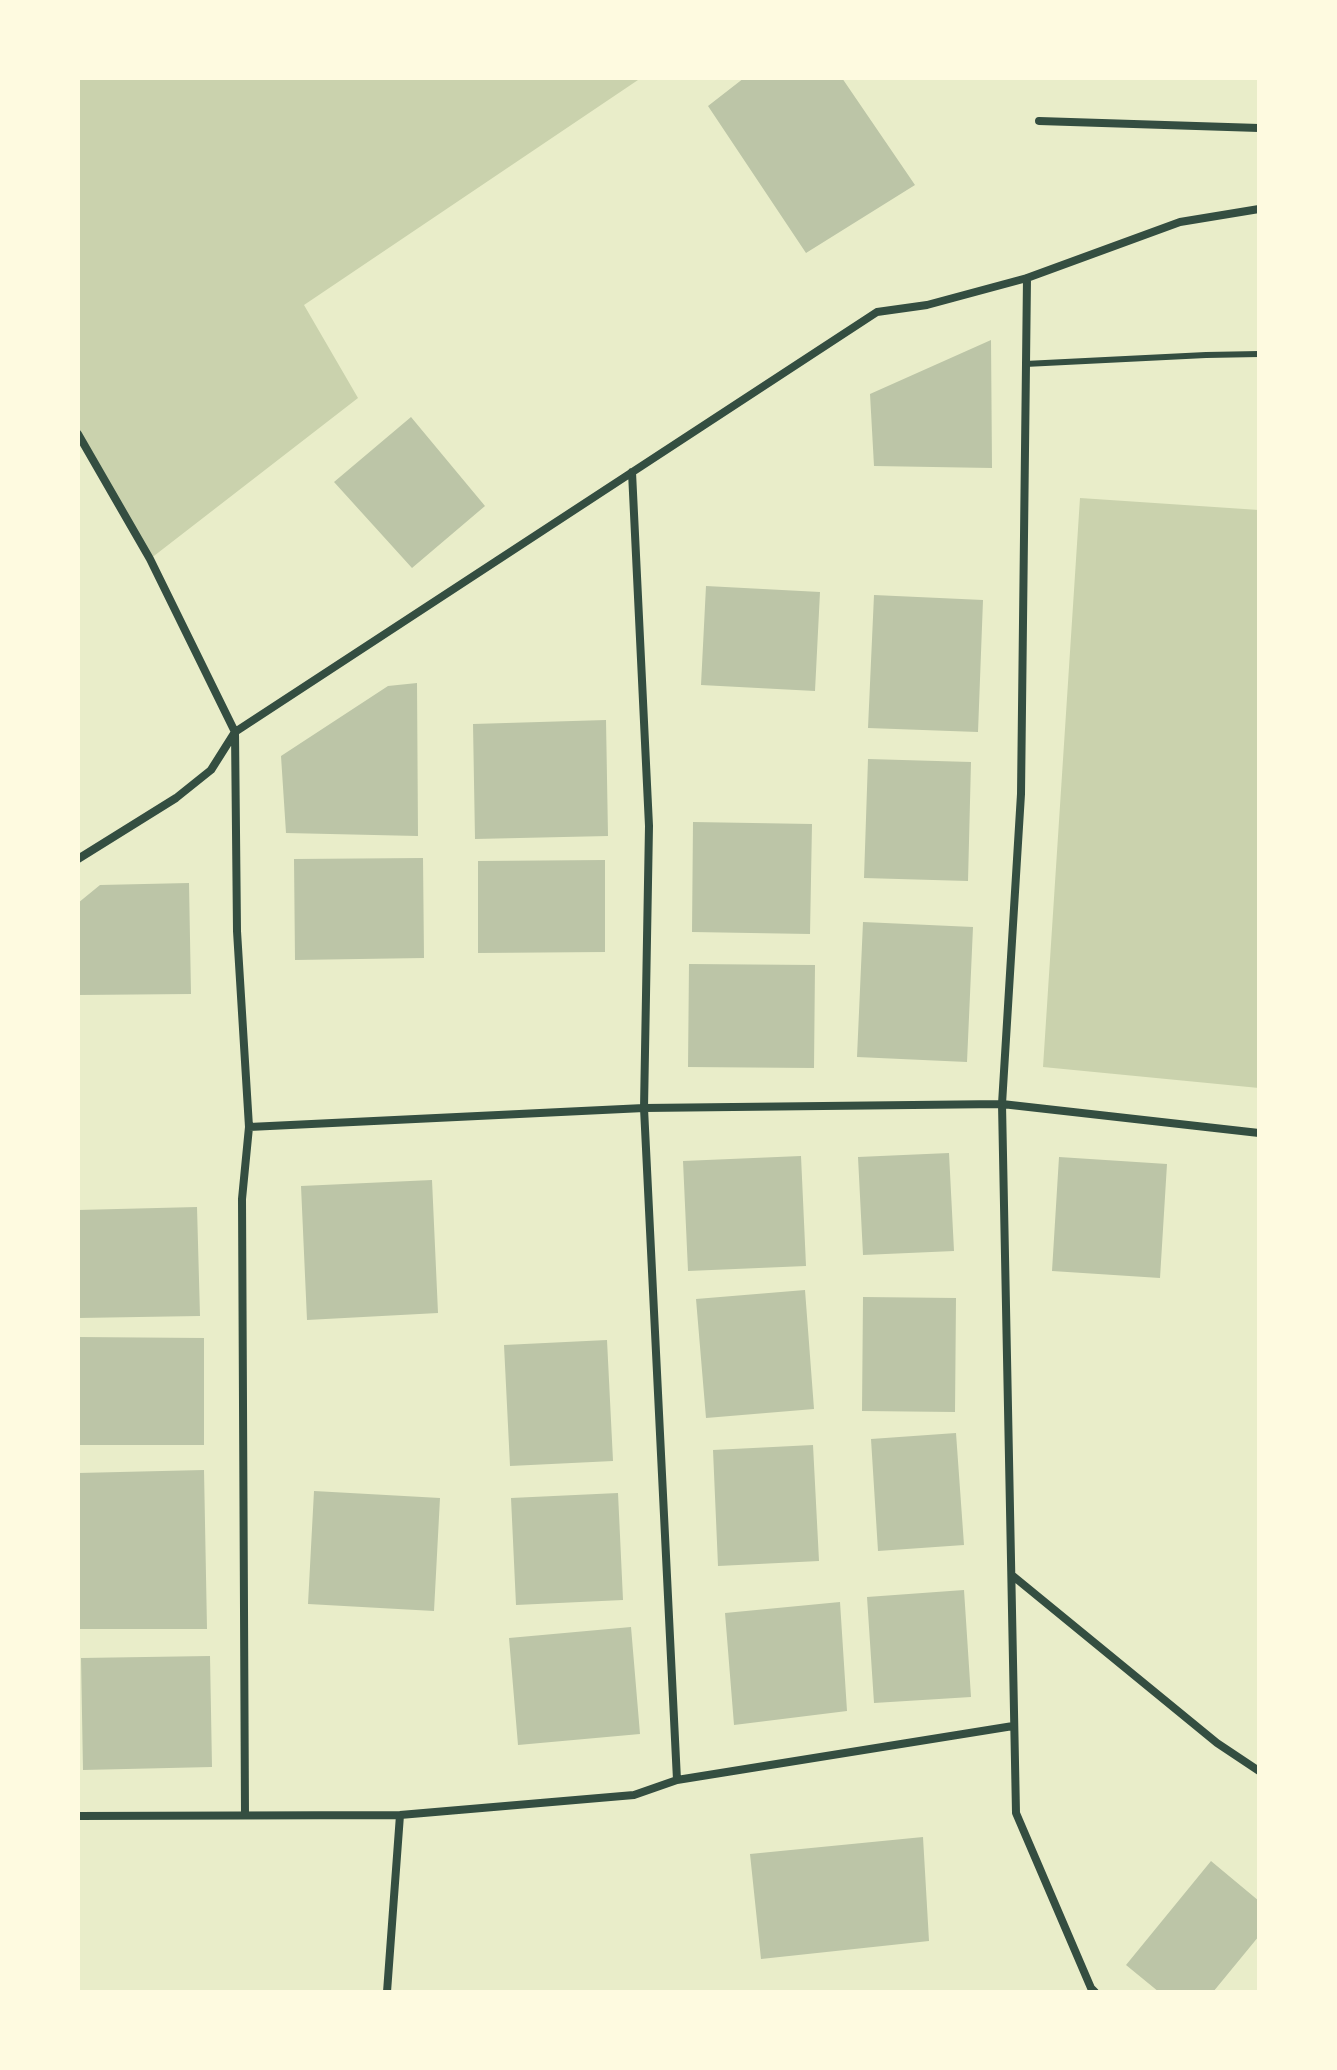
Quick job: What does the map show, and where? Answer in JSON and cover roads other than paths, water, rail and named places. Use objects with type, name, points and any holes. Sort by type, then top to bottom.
[{"type":"street","points":[[1039,121],[1259,128]]},
{"type":"street","points":[[78,859],[176,798],[211,770],[235,732],[877,312],[927,305],[1027,278],[1180,222],[1259,209]]},
{"type":"street","points":[[1027,278],[1021,794],[1002,1104],[1016,1813],[1095,1992]]},
{"type":"street","points":[[78,434],[150,559],[235,732],[237,931],[249,1127],[242,1199],[245,1814]]},
{"type":"street","points":[[632,472],[649,826],[644,1108],[677,1780]]},
{"type":"street","points":[[249,1127],[644,1108],[1002,1104],[1259,1133]]},
{"type":"street","points":[[1013,1576],[1217,1743],[1259,1771]]},
{"type":"street","points":[[78,1816],[400,1815],[634,1795],[677,1780],[1013,1726]]},
{"type":"street","points":[[387,1992],[400,1815]]},
{"type":"lane","points":[[1025,364],[1259,354]]}]
